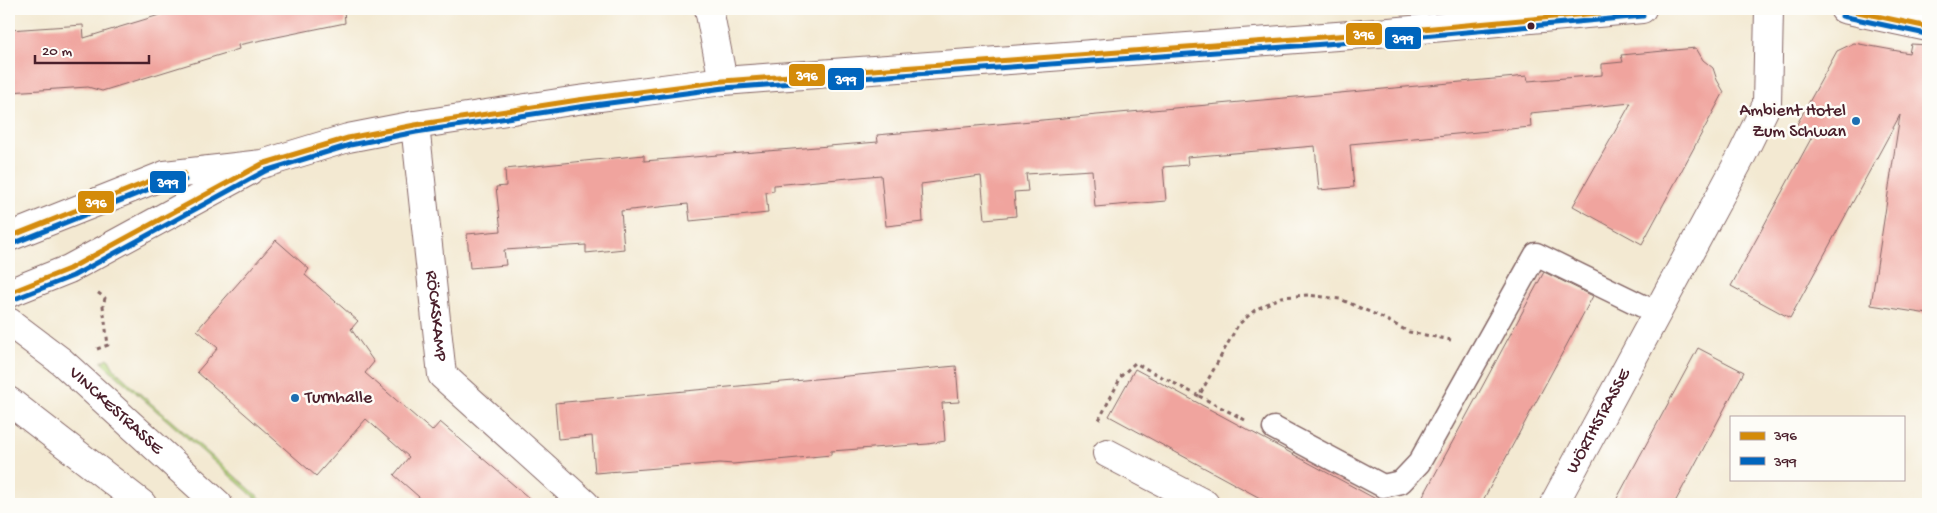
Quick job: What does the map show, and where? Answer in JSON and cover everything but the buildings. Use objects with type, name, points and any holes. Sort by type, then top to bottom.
[{"type":"street","points":[[709,9],[723,81]]},
{"type":"street","points":[[9,237],[165,175],[262,164],[348,138],[415,125],[578,100],[723,81],[1378,33],[1642,9]]},
{"type":"street","name":"WÖRTHSTRASSE","points":[[1554,504],[1768,104],[1770,9]]},
{"type":"street","points":[[1844,9],[1875,13],[1928,27]]},
{"type":"street","points":[[1913,9],[1928,20]]},
{"type":"street","name":"RÖCKSKAMP","points":[[415,125],[442,375],[585,504]]},
{"type":"street","points":[[9,293],[69,269],[262,164]]},
{"type":"street","name":"VINCKESTRASSE","points":[[9,322],[62,362],[218,504]]},
{"type":"street","points":[[9,401],[142,504]]},
{"type":"street","points":[[1107,453],[1189,500]]},
{"type":"lane","points":[[1274,428],[1383,486],[1401,482],[1419,463],[1536,254],[1657,313]]},
{"type":"path","points":[[62,362],[108,345],[103,306],[105,298],[69,269]]},
{"type":"path","points":[[1199,396],[1238,324],[1255,310],[1281,296],[1308,295],[1340,299],[1409,332],[1484,346]]},
{"type":"path","points":[[1107,453],[1092,438],[1122,375],[1135,363],[1263,429],[1274,428]]},
{"type":"green space","points":[[108,358],[114,369],[137,391],[267,504],[262,504],[101,362]]},
{"type":"transit line","name":"396","points":[[9,293],[69,269],[262,164],[348,138],[415,125],[578,100],[723,81],[1378,33],[1642,9]]},
{"type":"transit line","name":"396","points":[[1844,9],[1928,27]]},
{"type":"transit line","name":"399","points":[[12,300],[73,276],[265,171],[350,145],[416,132],[579,107],[724,88],[1379,40],[1643,16]]},
{"type":"transit line","name":"399","points":[[1842,16],[1926,34]]},
{"type":"transit line","name":"396","points":[[9,237],[165,175],[184,173]]},
{"type":"transit line","name":"399","points":[[12,244],[167,182],[185,180]]},
{"type":"place","name":"Ambient Hotel Zum Schwan","points":[[1856,121]]},
{"type":"place","name":"Turnhalle","points":[[295,398]]}]
